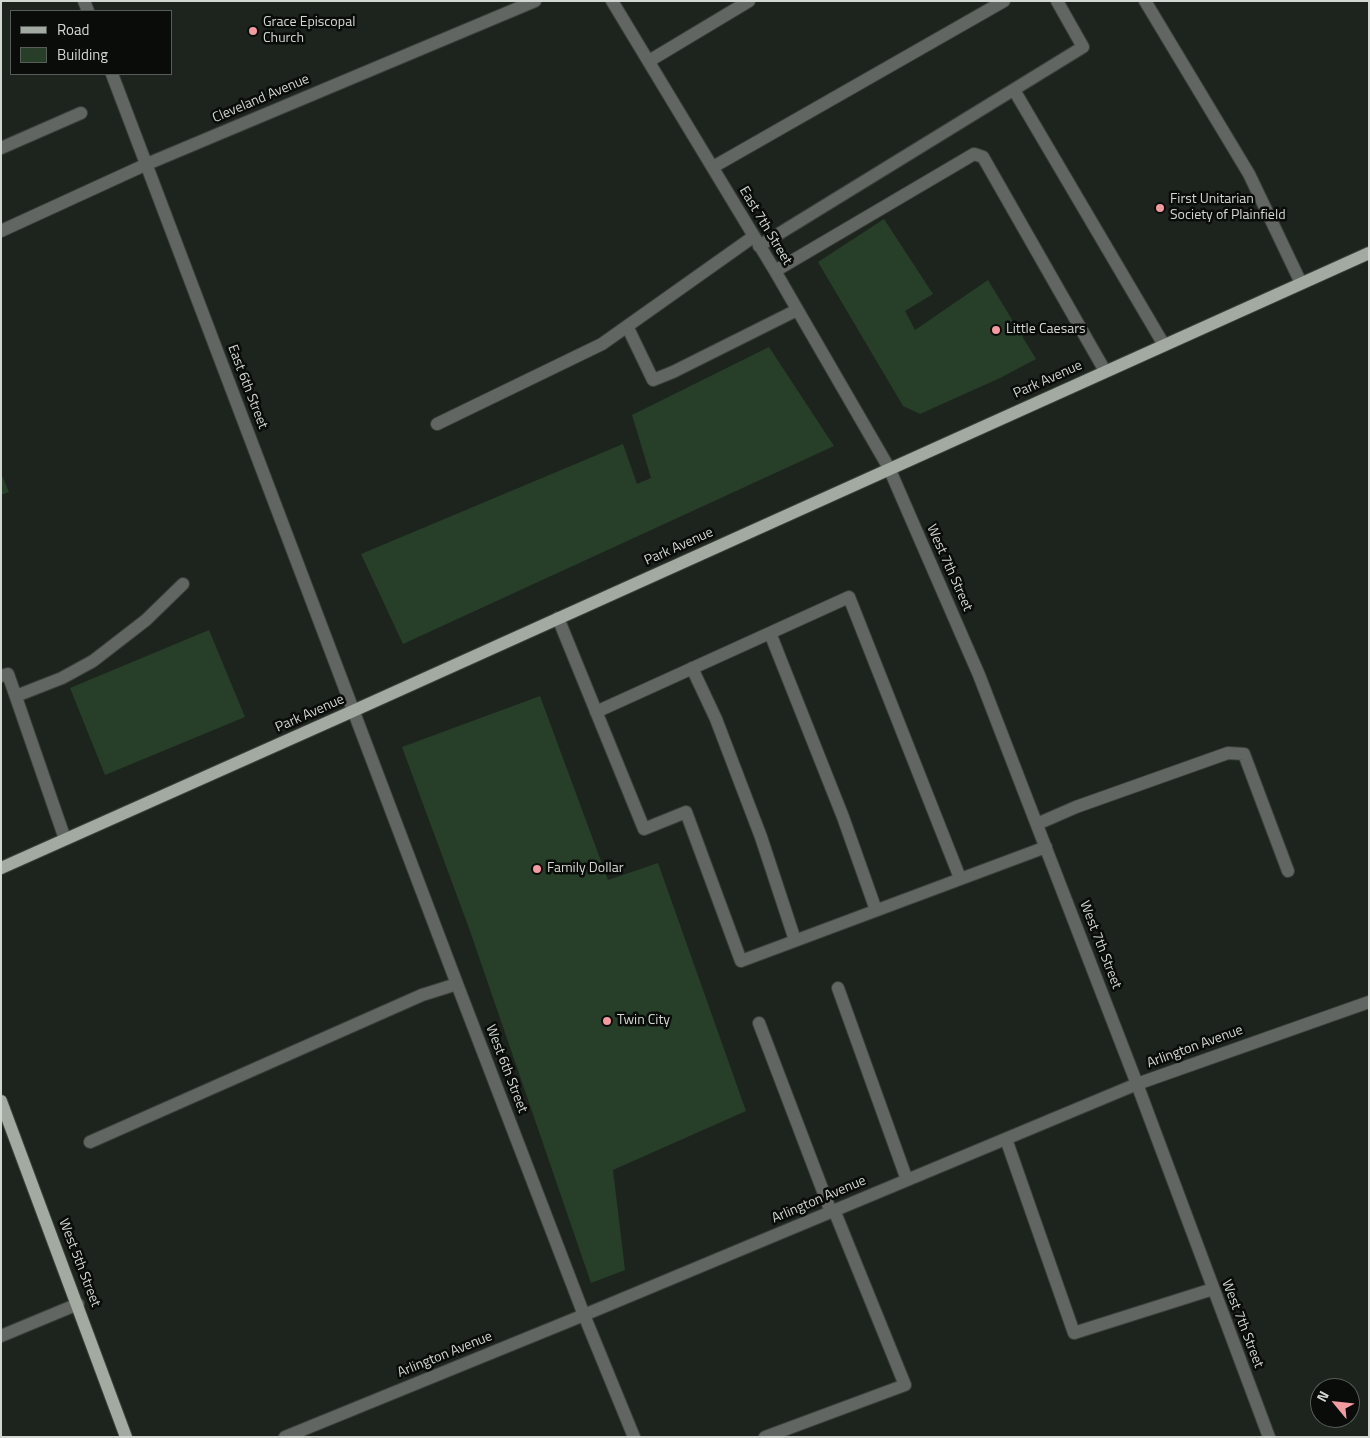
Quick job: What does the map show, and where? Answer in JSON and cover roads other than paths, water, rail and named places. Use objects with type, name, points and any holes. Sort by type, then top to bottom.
[{"type":"main road","name":"Park Avenue","points":[[1,868],[1369,253]]},
{"type":"main road","name":"West 5th Street","points":[[1,1101],[126,1437]]},
{"type":"street","name":"Cleveland Avenue","points":[[1,230],[147,164],[535,1]]},
{"type":"street","name":"East 7th Street","points":[[612,1],[714,167],[889,468]]},
{"type":"street","points":[[649,61],[749,1]]},
{"type":"street","points":[[714,167],[1004,1]]},
{"type":"street","points":[[437,424],[602,344],[756,241],[1014,90],[1083,47],[1057,1]]},
{"type":"street","points":[[1145,1],[1249,174],[1301,283]]},
{"type":"street","name":"East 6th Street","points":[[112,75],[353,711]]},
{"type":"street","points":[[1014,90],[1164,345]]},
{"type":"street","points":[[1,148],[81,113]]},
{"type":"street","points":[[775,272],[974,154],[983,157],[1105,372]]},
{"type":"street","points":[[627,326],[653,380],[673,372],[797,310]]},
{"type":"street","name":"West 7th Street","points":[[889,468],[979,675],[1137,1084],[1269,1437]]},
{"type":"street","points":[[16,696],[62,678],[93,660],[146,620],[183,584]]},
{"type":"street","points":[[596,712],[849,597],[960,878]]},
{"type":"street","points":[[558,618],[644,829],[686,812],[741,961],[1046,847]]},
{"type":"street","points":[[770,633],[876,910]]},
{"type":"street","points":[[692,668],[716,719],[761,837],[795,940]]},
{"type":"street","points":[[1,676],[8,674],[65,839]]},
{"type":"street","name":"West 6th Street","points":[[353,711],[584,1315],[634,1437]]},
{"type":"street","points":[[1037,824],[1076,807],[1228,753],[1244,754],[1288,871]]},
{"type":"street","points":[[90,1142],[422,995],[457,984]]},
{"type":"street","points":[[838,988],[907,1180]]},
{"type":"street","name":"Arlington Avenue","points":[[284,1437],[584,1315],[1137,1084],[1369,1002]]},
{"type":"street","points":[[759,1023],[832,1211],[905,1385],[765,1437]]},
{"type":"street","points":[[1006,1139],[1074,1333],[1213,1288]]},
{"type":"street","points":[[1,1336],[78,1304]]},
{"type":"place","name":"Grace Episcopal Church","points":[[253,31]]},
{"type":"place","name":"First Unitarian Society of Plainfield","points":[[1160,208]]},
{"type":"place","name":"Little Caesars","points":[[996,330]]},
{"type":"place","name":"Family Dollar","points":[[537,869]]},
{"type":"place","name":"Twin City","points":[[607,1021]]}]
